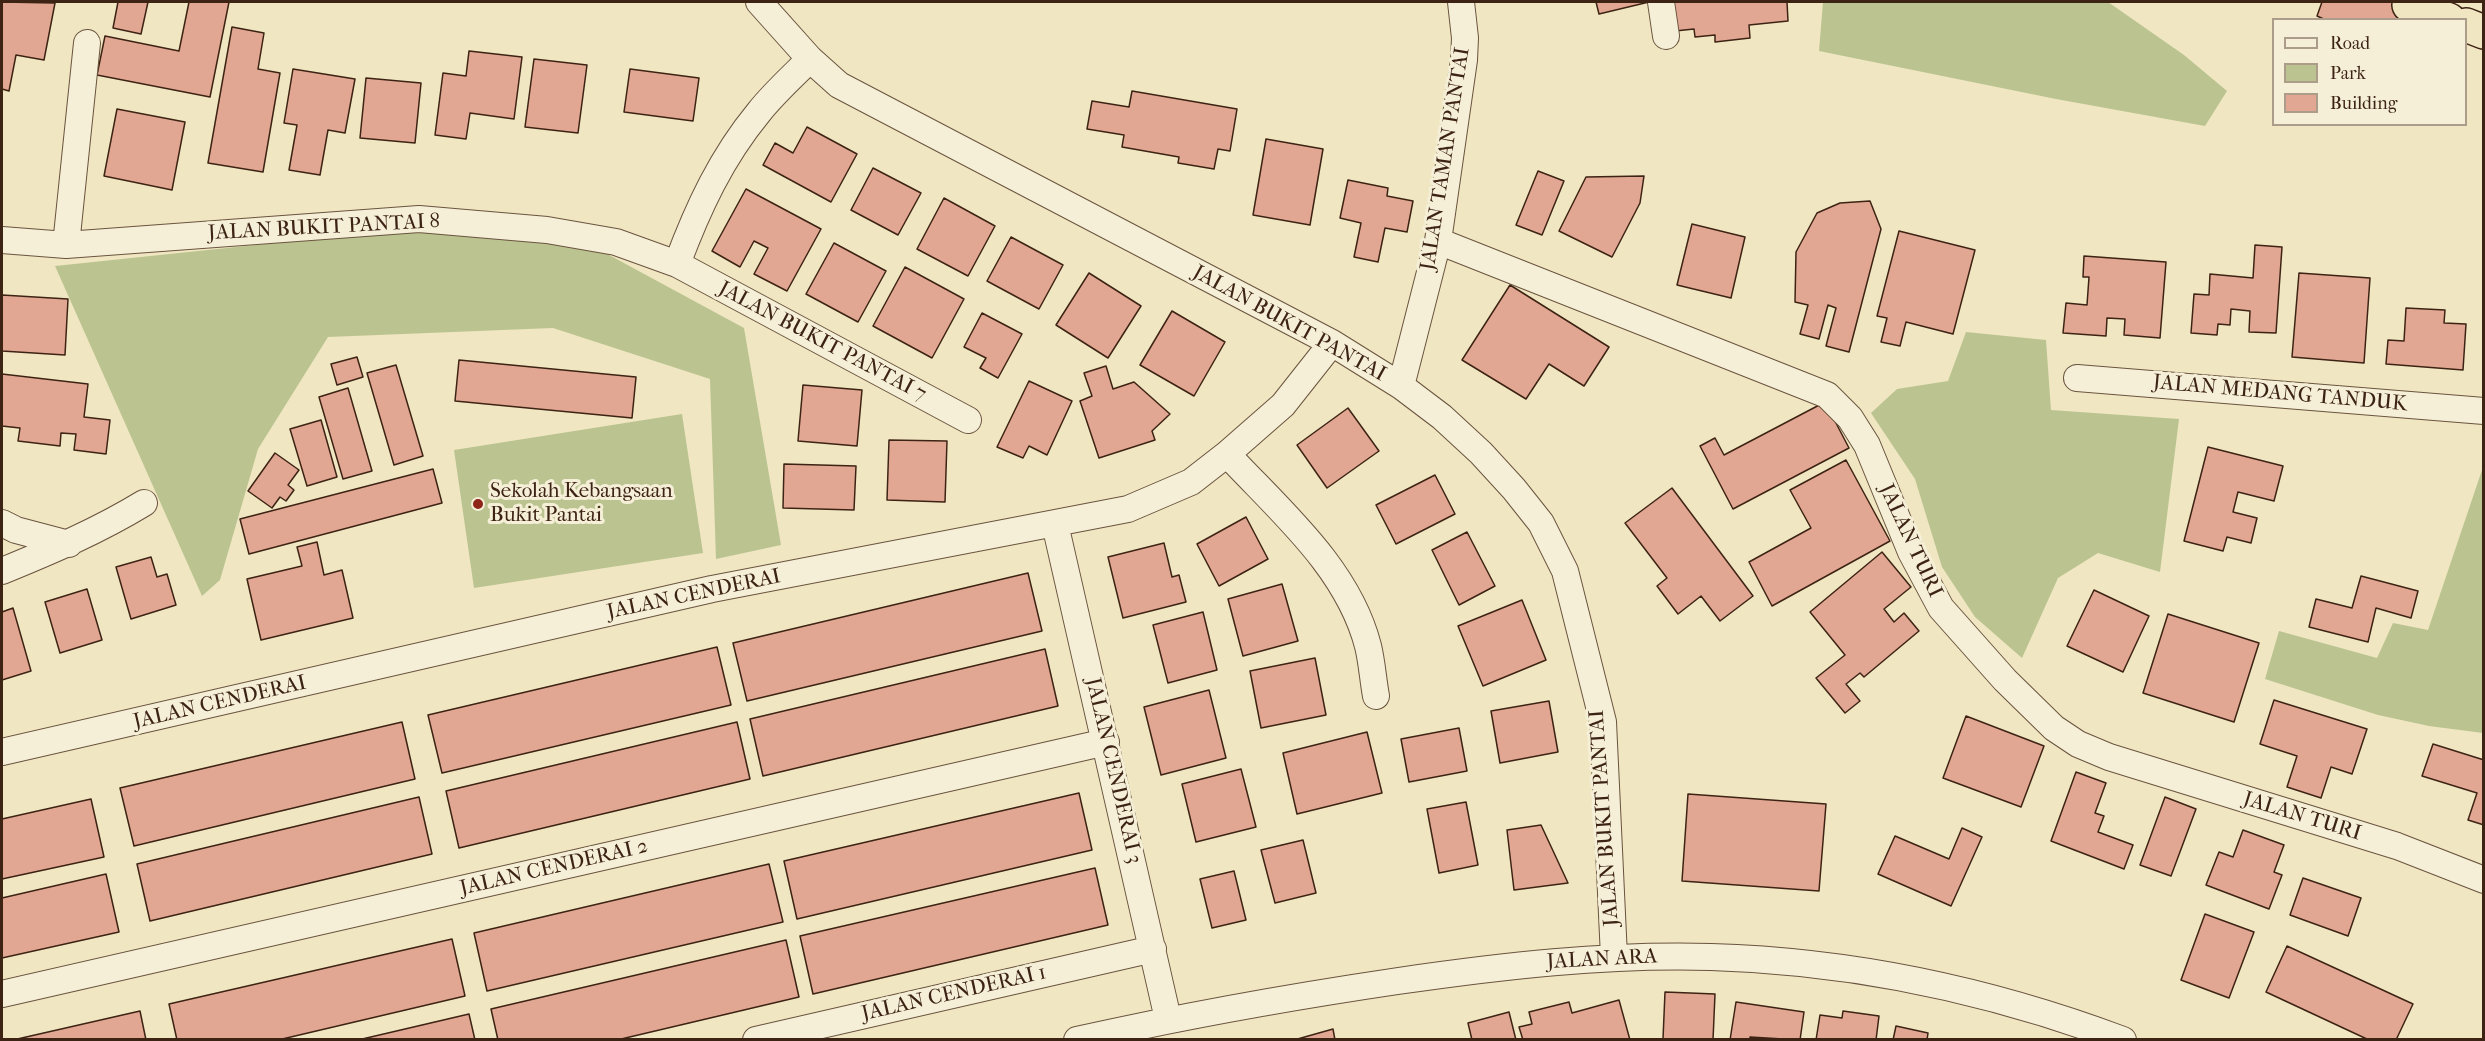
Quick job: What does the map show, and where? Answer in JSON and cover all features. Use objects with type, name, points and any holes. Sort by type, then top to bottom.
[{"type":"highway","points":[[2409,5],[2444,18]]},
{"type":"highway","points":[[2467,25],[2484,32]]},
{"type":"street","name":"JALAN BUKIT PANTAI","points":[[759,2],[810,59],[839,85],[1332,343],[1401,386],[1442,417],[1481,453],[1514,489],[1541,523],[1565,571],[1603,722],[1614,957]]},
{"type":"street","name":"JALAN TAMAN PANTAI","points":[[1401,386],[1438,241],[1464,60],[1465,38],[1461,2]]},
{"type":"street","points":[[1661,2],[1666,36]]},
{"type":"street","points":[[66,245],[87,43]]},
{"type":"street","points":[[677,264],[697,210],[725,158],[759,111],[810,59]]},
{"type":"street","name":"JALAN BUKIT PANTAI 8","points":[[2,240],[66,245],[419,219],[547,230],[605,240],[677,264]]},
{"type":"street","name":"JALAN TURI","points":[[1438,241],[1827,395],[1850,418],[1867,445],[1911,552],[1941,608],[2005,680],[2054,728],[2078,744],[2109,757],[2397,846],[2484,879]]},
{"type":"street","name":"JALAN BUKIT PANTAI 7","points":[[677,264],[968,420]]},
{"type":"street","name":"JALAN CENDERAI","points":[[2,753],[712,589],[1128,509],[1191,482],[1227,454],[1283,405],[1332,343]]},
{"type":"street","name":"JALAN MEDANG TANDUK","points":[[2077,378],[2484,411]]},
{"type":"street","points":[[1227,454],[1320,555],[1349,597],[1368,645],[1376,696]]},
{"type":"street","points":[[2,571],[106,527],[144,503]]},
{"type":"street","points":[[2,523],[16,530],[69,544]]},
{"type":"street","name":"JALAN CENDERAI 3","points":[[1055,524],[1168,1019]]},
{"type":"street","name":"JALAN CENDERAI 2","points":[[2,994],[1106,742]]},
{"type":"street","name":"JALAN CENDERAI 1","points":[[756,1040],[1153,949]]},
{"type":"street","name":"JALAN ARA","points":[[1077,1040],[1168,1019],[1318,993],[1505,966],[1614,957],[1713,957],[1850,969],[1960,990],[2094,1029],[2123,1040]]},
{"type":"green space","points":[[1823,2],[2108,2],[2184,55],[2227,91],[2205,126],[2056,99],[1819,51]]},
{"type":"green space","points":[[408,229],[598,249],[744,328],[781,545],[716,559],[710,379],[553,328],[328,337],[258,449],[220,580],[202,596],[55,266]]},
{"type":"green space","points":[[1966,332],[2046,340],[2051,410],[2179,419],[2160,572],[2098,553],[2058,578],[2022,658],[1975,617],[1942,567],[1915,479],[1871,413],[1897,389],[1948,381]]},
{"type":"green space","points":[[682,414],[703,553],[474,588],[454,450]]},
{"type":"green space","points":[[2483,467],[2483,733],[2429,726],[2378,715],[2265,679],[2279,631],[2377,658],[2393,623],[2428,630]]},
{"type":"building","points":[[2,2],[55,3],[44,60],[16,55],[9,91],[2,89]]},
{"type":"building","points":[[118,2],[148,2],[141,34],[113,28]]},
{"type":"building","points":[[189,2],[229,2],[210,97],[97,75],[105,36],[179,51]]},
{"type":"building","points":[[1596,2],[1649,2],[1599,14]]},
{"type":"building","points":[[1672,2],[1787,2],[1788,21],[1749,25],[1750,38],[1715,42],[1715,35],[1695,37],[1694,29],[1675,31]]},
{"type":"building","points":[[2322,2],[2410,2],[2405,18],[2322,18],[2317,16]]},
{"type":"building","points":[[232,27],[264,33],[258,69],[280,73],[263,172],[208,163]]},
{"type":"building","points":[[469,51],[522,57],[514,119],[470,113],[466,139],[435,135],[443,73],[466,76]]},
{"type":"building","points":[[534,59],[587,65],[578,133],[525,127]]},
{"type":"building","points":[[293,69],[355,79],[345,133],[328,130],[320,175],[289,170],[297,125],[284,123]]},
{"type":"building","points":[[630,69],[699,78],[693,121],[624,112]]},
{"type":"building","points":[[366,78],[421,83],[415,143],[360,138]]},
{"type":"building","points":[[1132,91],[1237,109],[1230,151],[1218,149],[1214,169],[1178,163],[1179,157],[1122,147],[1124,135],[1087,129],[1092,101],[1129,107]]},
{"type":"building","points":[[117,109],[185,122],[172,190],[104,176]]},
{"type":"building","points":[[807,127],[857,154],[831,202],[763,165],[775,143],[793,153]]},
{"type":"building","points":[[1266,139],[1323,149],[1310,225],[1253,215]]},
{"type":"building","points":[[873,168],[921,193],[898,235],[851,210]]},
{"type":"building","points":[[1538,171],[1564,181],[1542,235],[1516,225]]},
{"type":"building","points":[[1644,176],[1640,203],[1612,257],[1559,231],[1586,177]]},
{"type":"building","points":[[1348,180],[1388,188],[1387,196],[1413,201],[1407,232],[1385,228],[1378,262],[1354,257],[1361,223],[1340,218]]},
{"type":"building","points":[[746,189],[821,229],[787,291],[754,274],[768,248],[754,241],[740,267],[712,251]]},
{"type":"building","points":[[944,198],[995,226],[968,276],[917,249]]},
{"type":"building","points":[[1870,201],[1881,229],[1849,352],[1826,346],[1836,308],[1828,305],[1819,339],[1800,334],[1808,305],[1795,302],[1796,252],[1817,213],[1840,203]]},
{"type":"building","points":[[1692,224],[1745,237],[1731,298],[1677,285]]},
{"type":"building","points":[[1899,231],[1975,250],[1953,334],[1906,322],[1900,346],[1881,342],[1887,318],[1877,316]]},
{"type":"building","points":[[1011,237],[1063,265],[1039,309],[987,281]]},
{"type":"building","points":[[834,243],[886,271],[858,322],[806,294]]},
{"type":"building","points":[[2255,245],[2282,247],[2276,333],[2249,332],[2250,311],[2231,309],[2230,325],[2218,324],[2217,335],[2191,333],[2194,294],[2209,295],[2210,274],[2253,278]]},
{"type":"building","points":[[2084,256],[2166,262],[2160,338],[2124,335],[2125,319],[2107,318],[2106,336],[2063,333],[2066,303],[2087,305],[2089,277],[2083,277]]},
{"type":"building","points":[[905,267],[964,299],[932,358],[873,326]]},
{"type":"building","points":[[1089,273],[1141,306],[1108,358],[1056,325]]},
{"type":"building","points":[[2299,273],[2370,278],[2364,363],[2292,357]]},
{"type":"building","points":[[1510,285],[1609,347],[1584,386],[1549,364],[1526,399],[1462,360]]},
{"type":"building","points":[[2,295],[68,299],[65,355],[2,351]]},
{"type":"building","points":[[2406,308],[2445,310],[2444,323],[2466,324],[2463,370],[2386,364],[2388,340],[2404,341]]},
{"type":"building","points":[[1172,311],[1225,342],[1194,396],[1140,365]]},
{"type":"building","points":[[982,313],[1022,334],[998,378],[980,368],[986,358],[964,347]]},
{"type":"building","points":[[357,357],[363,377],[337,385],[331,364]]},
{"type":"building","points":[[459,360],[636,377],[632,418],[455,401]]},
{"type":"building","points":[[396,365],[423,456],[394,465],[367,373]]},
{"type":"building","points":[[1106,366],[1113,389],[1134,382],[1170,414],[1152,431],[1155,440],[1099,458],[1080,401],[1092,396],[1084,373]]},
{"type":"building","points":[[2,374],[88,384],[84,417],[110,420],[106,454],[74,450],[76,434],[61,433],[60,446],[18,441],[20,428],[2,426]]},
{"type":"building","points":[[1029,381],[1072,401],[1047,455],[1029,446],[1023,458],[997,447]]},
{"type":"building","points":[[803,385],[862,390],[857,446],[798,441]]},
{"type":"building","points":[[348,388],[372,471],[343,479],[319,397]]},
{"type":"building","points":[[1825,402],[1849,448],[1733,509],[1700,446],[1715,438],[1724,455]]},
{"type":"building","points":[[1348,408],[1379,451],[1327,488],[1297,445]]},
{"type":"building","points":[[321,420],[337,477],[307,486],[290,429]]},
{"type":"building","points":[[889,440],[947,441],[945,502],[887,500]]},
{"type":"building","points":[[2208,447],[2283,466],[2274,501],[2238,492],[2233,512],[2257,518],[2251,543],[2227,537],[2223,551],[2184,541]]},
{"type":"building","points":[[275,453],[299,470],[288,485],[294,490],[286,501],[280,497],[272,508],[248,491]]},
{"type":"building","points":[[1846,460],[1890,541],[1772,606],[1749,562],[1811,528],[1790,490]]},
{"type":"building","points":[[784,464],[856,466],[854,510],[783,508]]},
{"type":"building","points":[[433,469],[442,503],[249,554],[240,519]]},
{"type":"building","points":[[1435,475],[1455,514],[1396,544],[1376,505]]},
{"type":"building","points":[[1672,488],[1753,596],[1720,621],[1701,596],[1678,614],[1657,586],[1667,578],[1625,523]]},
{"type":"building","points":[[1246,517],[1268,559],[1219,586],[1197,544]]},
{"type":"building","points":[[1467,532],[1495,586],[1459,605],[1432,550]]},
{"type":"building","points":[[317,542],[324,575],[342,570],[353,618],[261,640],[247,579],[302,566],[297,547]]},
{"type":"building","points":[[1164,543],[1172,577],[1179,575],[1186,602],[1123,618],[1108,557]]},
{"type":"building","points":[[1882,552],[1911,587],[1884,609],[1894,622],[1904,613],[1919,631],[1864,677],[1860,673],[1846,684],[1860,701],[1845,713],[1816,678],[1845,655],[1810,612]]},
{"type":"building","points":[[151,557],[157,577],[167,574],[176,605],[131,619],[116,567]]},
{"type":"building","points":[[1028,573],[1042,631],[747,701],[733,643]]},
{"type":"building","points":[[2361,576],[2418,591],[2411,618],[2376,608],[2368,642],[2309,627],[2316,599],[2352,608]]},
{"type":"building","points":[[1282,584],[1298,641],[1243,656],[1228,599]]},
{"type":"building","points":[[87,589],[102,640],[60,653],[45,602]]},
{"type":"building","points":[[2094,590],[2149,616],[2123,672],[2067,646]]},
{"type":"building","points":[[1522,600],[1546,660],[1483,686],[1458,626]]},
{"type":"building","points":[[13,608],[31,671],[2,680],[2,612]]},
{"type":"building","points":[[1203,612],[1217,670],[1168,683],[1153,625]]},
{"type":"building","points":[[2168,614],[2259,643],[2234,722],[2143,693]]},
{"type":"building","points":[[717,647],[731,705],[442,773],[428,715]]},
{"type":"building","points":[[1045,649],[1058,706],[763,776],[750,719]]},
{"type":"building","points":[[1315,658],[1326,715],[1261,728],[1250,671]]},
{"type":"building","points":[[1209,690],[1226,758],[1161,775],[1144,707]]},
{"type":"building","points":[[2274,700],[2367,729],[2352,774],[2331,767],[2321,798],[2287,787],[2297,756],[2260,744]]},
{"type":"building","points":[[1549,701],[1558,752],[1500,763],[1491,711]]},
{"type":"building","points":[[1966,716],[2044,746],[2021,807],[1943,778]]},
{"type":"building","points":[[402,722],[415,779],[134,846],[120,788]]},
{"type":"building","points":[[737,722],[750,779],[459,848],[446,791]]},
{"type":"building","points":[[1459,728],[1467,771],[1409,782],[1401,739]]},
{"type":"building","points":[[1367,732],[1382,793],[1297,814],[1283,753]]},
{"type":"building","points":[[2433,744],[2484,760],[2484,825],[2468,820],[2477,793],[2422,776]]},
{"type":"building","points":[[1241,769],[1256,827],[1196,842],[1182,784]]},
{"type":"building","points":[[2076,772],[2106,783],[2095,813],[2104,816],[2098,832],[2133,845],[2124,869],[2051,841]]},
{"type":"building","points":[[1079,793],[1092,850],[797,919],[784,861]]},
{"type":"building","points":[[1688,794],[1826,804],[1819,891],[1682,881]]},
{"type":"building","points":[[419,797],[432,854],[150,921],[137,864]]},
{"type":"building","points":[[2165,797],[2196,809],[2171,876],[2140,865]]},
{"type":"building","points":[[91,799],[104,857],[2,879],[2,819]]},
{"type":"building","points":[[1466,802],[1478,865],[1439,873],[1427,809]]},
{"type":"building","points":[[1541,825],[1568,883],[1514,890],[1507,830]]},
{"type":"building","points":[[1962,828],[1982,837],[1951,906],[1878,874],[1895,836],[1949,859]]},
{"type":"building","points":[[2243,830],[2284,845],[2274,872],[2282,875],[2269,909],[2206,885],[2219,852],[2233,857]]},
{"type":"building","points":[[1303,840],[1316,893],[1275,903],[1261,850]]},
{"type":"building","points":[[769,864],[783,922],[487,991],[474,933]]},
{"type":"building","points":[[1095,868],[1108,925],[813,994],[800,936]]},
{"type":"building","points":[[1234,871],[1246,920],[1212,928],[1200,879]]},
{"type":"building","points":[[106,874],[119,932],[2,958],[2,898]]},
{"type":"building","points":[[2303,878],[2361,898],[2348,936],[2290,915]]},
{"type":"building","points":[[2205,914],[2254,932],[2229,998],[2181,980]]},
{"type":"building","points":[[452,939],[465,996],[278,1040],[177,1040],[169,1004]]},
{"type":"building","points":[[786,940],[799,997],[617,1040],[498,1040],[491,1009]]},
{"type":"building","points":[[2287,946],[2413,1004],[2396,1040],[2369,1040],[2266,992]]},
{"type":"building","points":[[1665,992],[1715,994],[1713,1040],[1663,1039]]},
{"type":"building","points":[[1619,1000],[1630,1040],[1523,1040],[1519,1027],[1532,1024],[1529,1012],[1569,1002],[1572,1013]]},
{"type":"building","points":[[1736,1002],[1804,1012],[1800,1040],[1750,1037],[1750,1040],[1730,1040]]},
{"type":"building","points":[[140,1011],[146,1040],[13,1040]]},
{"type":"building","points":[[1843,1011],[1879,1016],[1876,1040],[1816,1040],[1820,1015],[1842,1018]]},
{"type":"building","points":[[1509,1012],[1516,1040],[1472,1040],[1468,1023]]},
{"type":"building","points":[[469,1014],[475,1040],[358,1040]]},
{"type":"building","points":[[1896,1026],[1928,1033],[1927,1040],[1893,1040]]},
{"type":"building","points":[[1333,1029],[1335,1040],[1294,1040]]},
{"type":"place","name":"Sekolah Kebangsaan Bukit Pantai","points":[[478,504]]}]
